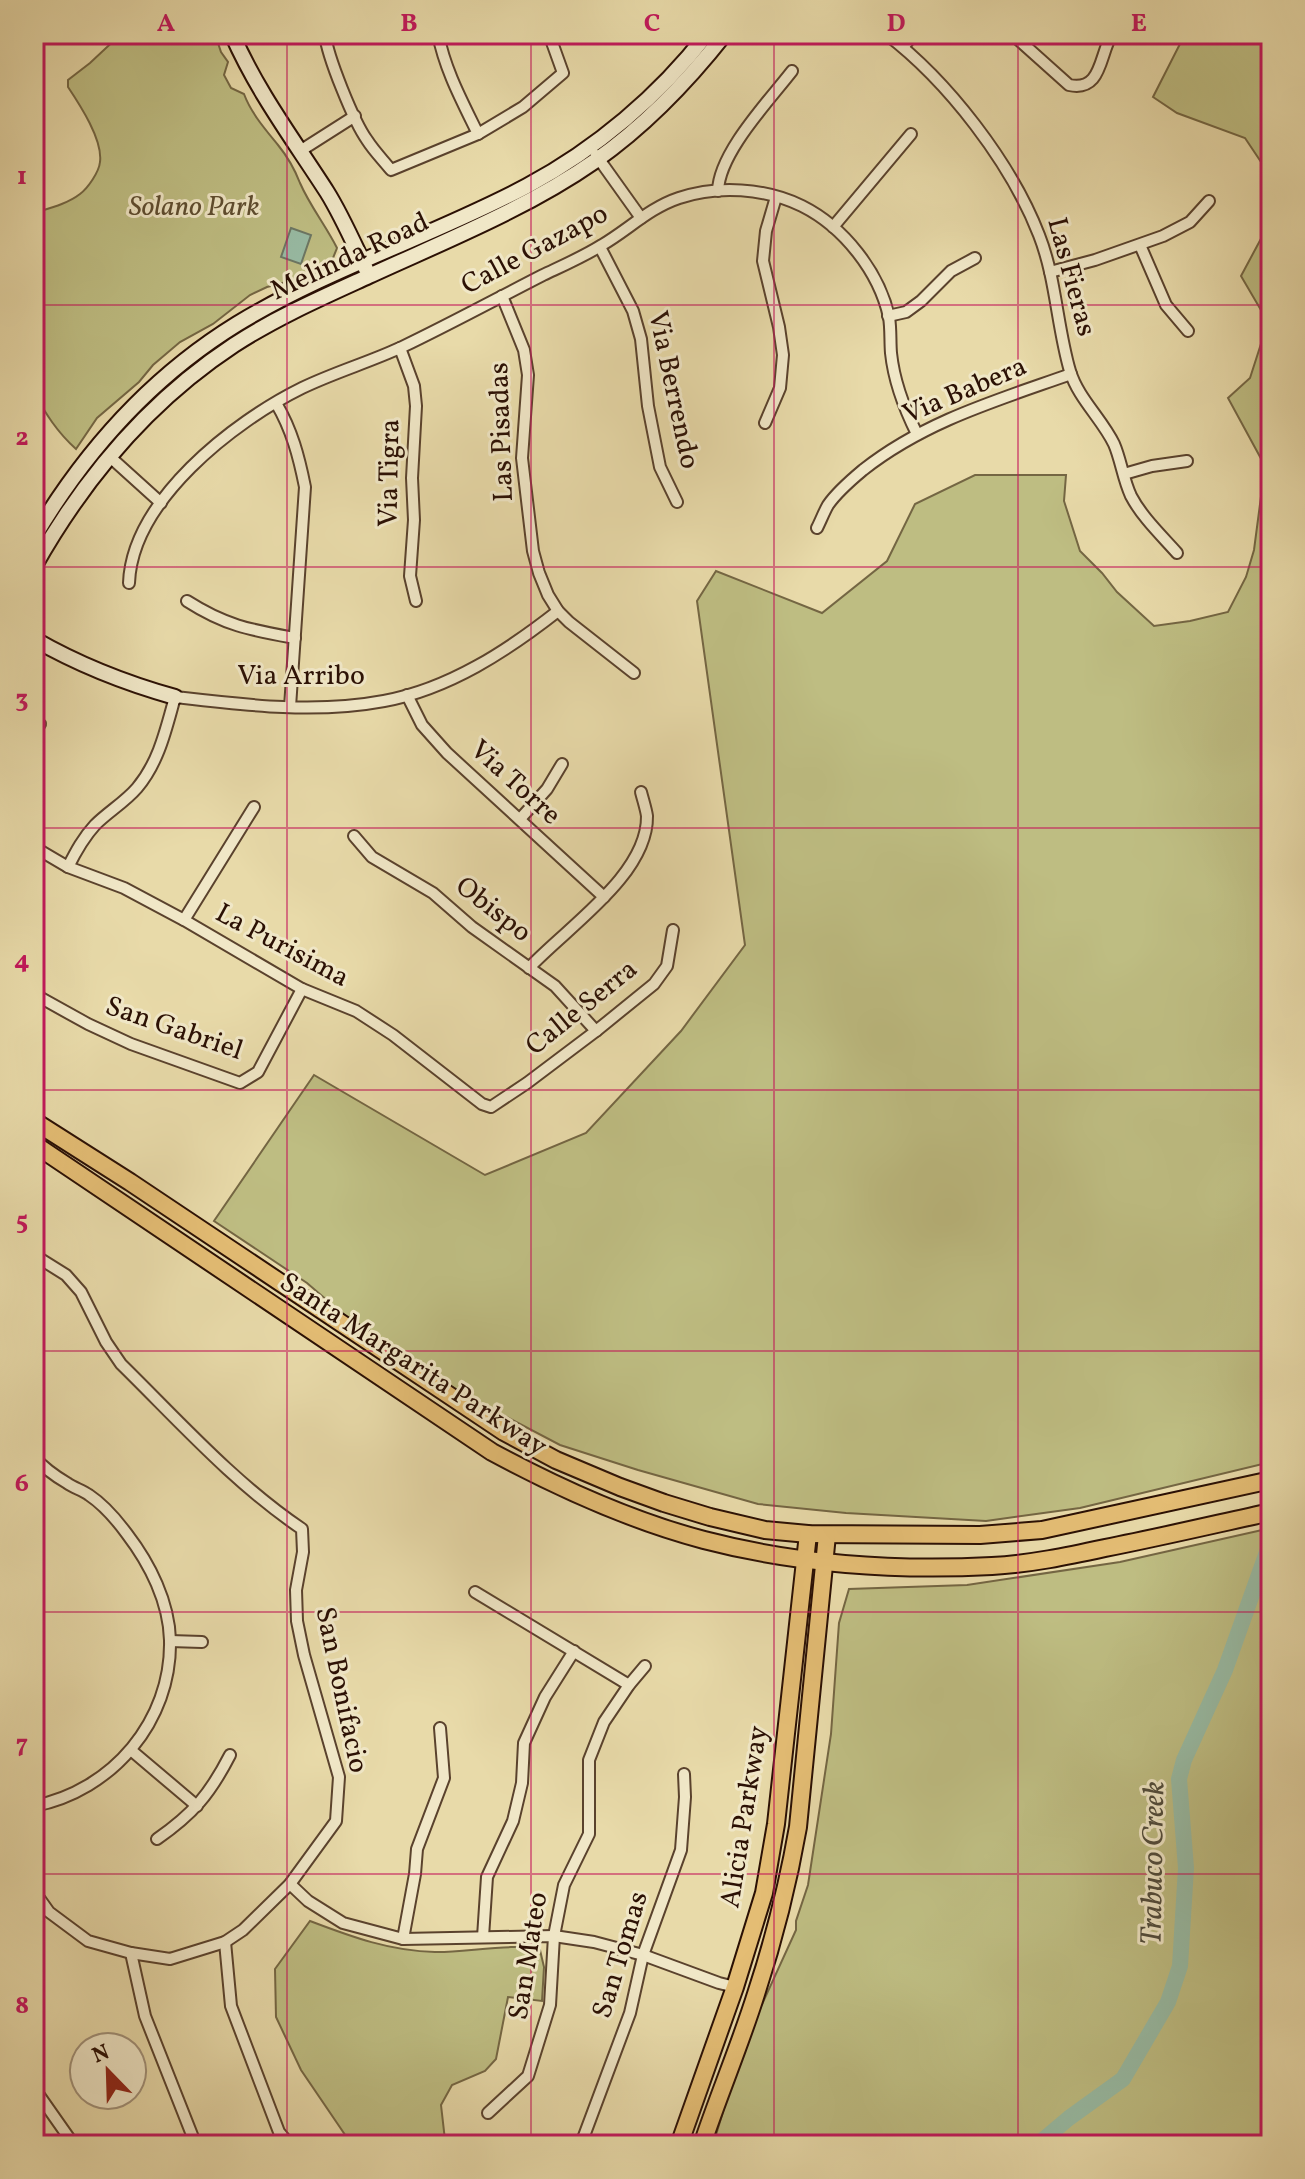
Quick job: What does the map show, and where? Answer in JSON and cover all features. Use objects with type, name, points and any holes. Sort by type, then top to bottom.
[{"type":"main road","points":[[232,34],[246,67],[264,97],[330,196],[366,269]]},
{"type":"main road","name":"Melinda Road","points":[[594,153],[660,87],[707,34]]},
{"type":"main road","name":"Melinda Road","points":[[34,537],[93,450],[171,372],[212,341],[256,313],[518,207],[664,102],[725,34]]},
{"type":"main road","name":"Melinda Road","points":[[34,567],[76,498],[109,456],[163,400],[211,360],[366,269]]},
{"type":"main road","name":"Via Arribo","points":[[34,639],[97,671],[175,697]]},
{"type":"main road","name":"Santa Margarita Parkway","points":[[39,1124],[504,1432],[556,1460],[620,1487],[710,1517],[765,1530],[808,1534],[980,1535],[1042,1530],[1271,1480]]},
{"type":"main road","name":"Santa Margarita Parkway","points":[[34,1143],[492,1452],[547,1481],[703,1540],[804,1560],[913,1567],[994,1566],[1057,1558],[1271,1512]]},
{"type":"main road","name":"Alicia Parkway","points":[[679,2145],[735,1987],[764,1893],[776,1824],[808,1534]]},
{"type":"main road","name":"Alicia Parkway","points":[[702,2145],[757,1994],[784,1898],[798,1827],[827,1535]]},
{"type":"main road","points":[[712,2117],[707,2105],[709,2092],[739,2008],[740,1999],[735,1987],[749,1979],[761,1937],[777,1922]]},
{"type":"street","points":[[325,34],[338,77],[366,139],[391,170],[478,134],[523,107],[563,73],[549,34]]},
{"type":"street","points":[[438,34],[450,76],[478,134]]},
{"type":"street","name":"Las Fieras","points":[[886,34],[903,47],[969,117],[1027,207],[1050,272],[1071,374],[1113,443],[1131,495],[1177,553]]},
{"type":"street","points":[[903,47],[914,34]]},
{"type":"street","points":[[1012,34],[1069,85],[1081,88],[1090,83],[1096,74],[1112,34]]},
{"type":"street","points":[[718,191],[719,178],[730,152],[792,71]]},
{"type":"street","points":[[300,151],[355,116]]},
{"type":"street","points":[[833,227],[911,134]]},
{"type":"street","points":[[594,153],[641,218]]},
{"type":"street","name":"Calle Gazapo","points":[[129,583],[130,562],[161,503],[204,454],[236,429],[300,389],[400,348],[600,247],[657,207],[679,198],[741,190],[803,206],[833,227],[856,250],[875,280],[888,316],[896,380],[903,405],[917,434]]},
{"type":"street","points":[[765,423],[780,388],[783,355],[763,261],[766,231],[776,197]]},
{"type":"street","points":[[1050,272],[1140,245],[1190,222],[1209,201]]},
{"type":"street","points":[[1140,245],[1166,305],[1188,331]]},
{"type":"street","name":"Via Berrendo","points":[[600,247],[633,311],[641,339],[648,406],[660,467],[677,502]]},
{"type":"street","points":[[888,316],[906,312],[951,271],[975,258]]},
{"type":"street","name":"Las Pisadas","points":[[502,296],[524,350],[528,375],[522,458],[533,551],[539,573],[558,611],[634,673]]},
{"type":"street","name":"Via Tigra","points":[[400,348],[414,386],[416,406],[410,576],[416,601]]},
{"type":"street","name":"Via Babera","points":[[817,528],[829,503],[851,480],[917,434],[960,414],[1071,374]]},
{"type":"street","points":[[276,403],[288,424],[305,487],[290,707]]},
{"type":"street","points":[[109,456],[161,503]]},
{"type":"street","points":[[1124,474],[1187,461]]},
{"type":"street","points":[[187,601],[208,615],[242,629],[295,638]]},
{"type":"street","name":"Via Arribo","points":[[175,697],[290,707],[335,707],[385,701],[465,672],[497,655],[558,611]]},
{"type":"street","name":"Via Torre","points":[[407,695],[422,725],[447,753],[604,897]]},
{"type":"street","points":[[68,867],[80,843],[135,790],[157,759],[175,697]]},
{"type":"street","points":[[520,819],[547,789],[562,764]]},
{"type":"street","points":[[529,968],[628,871],[645,832],[647,815],[641,792]]},
{"type":"street","points":[[184,920],[254,807]]},
{"type":"street","name":"Obispo","points":[[354,836],[372,857],[433,893],[472,927],[555,986],[596,1031]]},
{"type":"street","name":"La Purisima","points":[[34,847],[68,867],[124,888],[302,989],[356,1011],[393,1035],[482,1104],[494,1106]]},
{"type":"street","name":"Calle Serra","points":[[494,1106],[654,984],[667,966],[673,930]]},
{"type":"street","name":"San Gabriel","points":[[34,994],[131,1044],[240,1083],[258,1072],[302,989]]},
{"type":"street","points":[[34,1143],[39,1124]]},
{"type":"street","name":"San Bonifacio","points":[[34,1255],[66,1275],[81,1292],[106,1342],[121,1364],[241,1483],[302,1529],[303,1552],[296,1590],[297,1621],[339,1777],[336,1821],[290,1884],[243,1930],[225,1942],[170,1959],[131,1953],[88,1941],[49,1912],[34,1891]]},
{"type":"street","points":[[34,1457],[42,1466],[87,1493],[108,1510],[129,1535],[149,1566],[160,1593],[170,1641],[159,1704],[132,1751],[106,1774],[77,1792],[34,1806]]},
{"type":"street","points":[[475,1592],[629,1685]]},
{"type":"street","points":[[170,1641],[202,1642]]},
{"type":"street","points":[[483,1937],[487,1877],[513,1821],[522,1783],[524,1743],[545,1697],[574,1651]]},
{"type":"street","name":"San Mateo","points":[[488,2113],[528,2076],[550,2005],[554,1936],[564,1885],[589,1834],[589,1760],[604,1722],[645,1666]]},
{"type":"street","points":[[403,1939],[417,1849],[444,1778],[440,1728]]},
{"type":"street","points":[[132,1751],[197,1806]]},
{"type":"street","points":[[157,1839],[183,1821],[197,1806],[217,1781],[230,1755]]},
{"type":"street","name":"San Tomas","points":[[579,2145],[630,2013],[643,1955],[681,1850],[684,1774]]},
{"type":"street","points":[[290,1884],[308,1901],[343,1923],[403,1939],[554,1936],[594,1942],[643,1955],[735,1987]]},
{"type":"street","points":[[225,1942],[231,2006],[279,2132],[290,2145]]},
{"type":"street","points":[[131,1953],[145,2016],[196,2145]]},
{"type":"street","points":[[34,2088],[74,2145]]},
{"type":"green space","name":"Solano Park","points":[[121,34],[215,34],[228,62],[224,75],[231,88],[244,94],[254,114],[285,154],[337,248],[331,263],[298,279],[250,295],[213,324],[180,342],[97,418],[76,449],[52,422],[34,393],[40,375],[34,350],[34,213],[75,197],[93,180],[98,170],[98,144],[90,123],[68,87],[68,80]]},
{"type":"green space","points":[[1185,34],[1271,34],[1271,189],[1265,168],[1245,138],[1177,113],[1153,97]]},
{"type":"green space","points":[[1271,220],[1271,1462],[1080,1508],[986,1521],[846,1513],[758,1504],[560,1445],[461,1393],[350,1320],[307,1283],[214,1221],[314,1075],[485,1175],[586,1133],[681,1031],[745,945],[697,601],[716,571],[822,613],[887,561],[915,504],[975,475],[1066,475],[1064,501],[1080,551],[1117,592],[1154,626],[1228,612],[1246,577],[1254,550],[1265,466],[1228,398],[1250,378],[1268,322],[1241,276]]},
{"type":"green space","points":[[1271,1528],[1271,2145],[713,2145],[742,2048],[796,1930],[808,1885],[831,1734],[839,1623],[849,1589],[967,1585],[1120,1562]]},
{"type":"green space","points":[[310,1921],[402,1949],[447,1952],[518,1947],[540,1950],[544,1967],[542,2001],[508,1997],[496,2059],[485,2071],[452,2085],[441,2105],[445,2140],[437,2142],[401,2137],[389,2145],[352,2145],[301,2070],[276,2017],[275,1969]]},
{"type":"shaded area","points":[[291,228],[311,235],[301,264],[281,257]]},
{"type":"waterway","name":"Trabuco Creek","points":[[1037,2145],[1123,2079],[1168,2002],[1180,1966],[1186,1868],[1179,1779],[1184,1760],[1225,1670],[1271,1541]]}]
